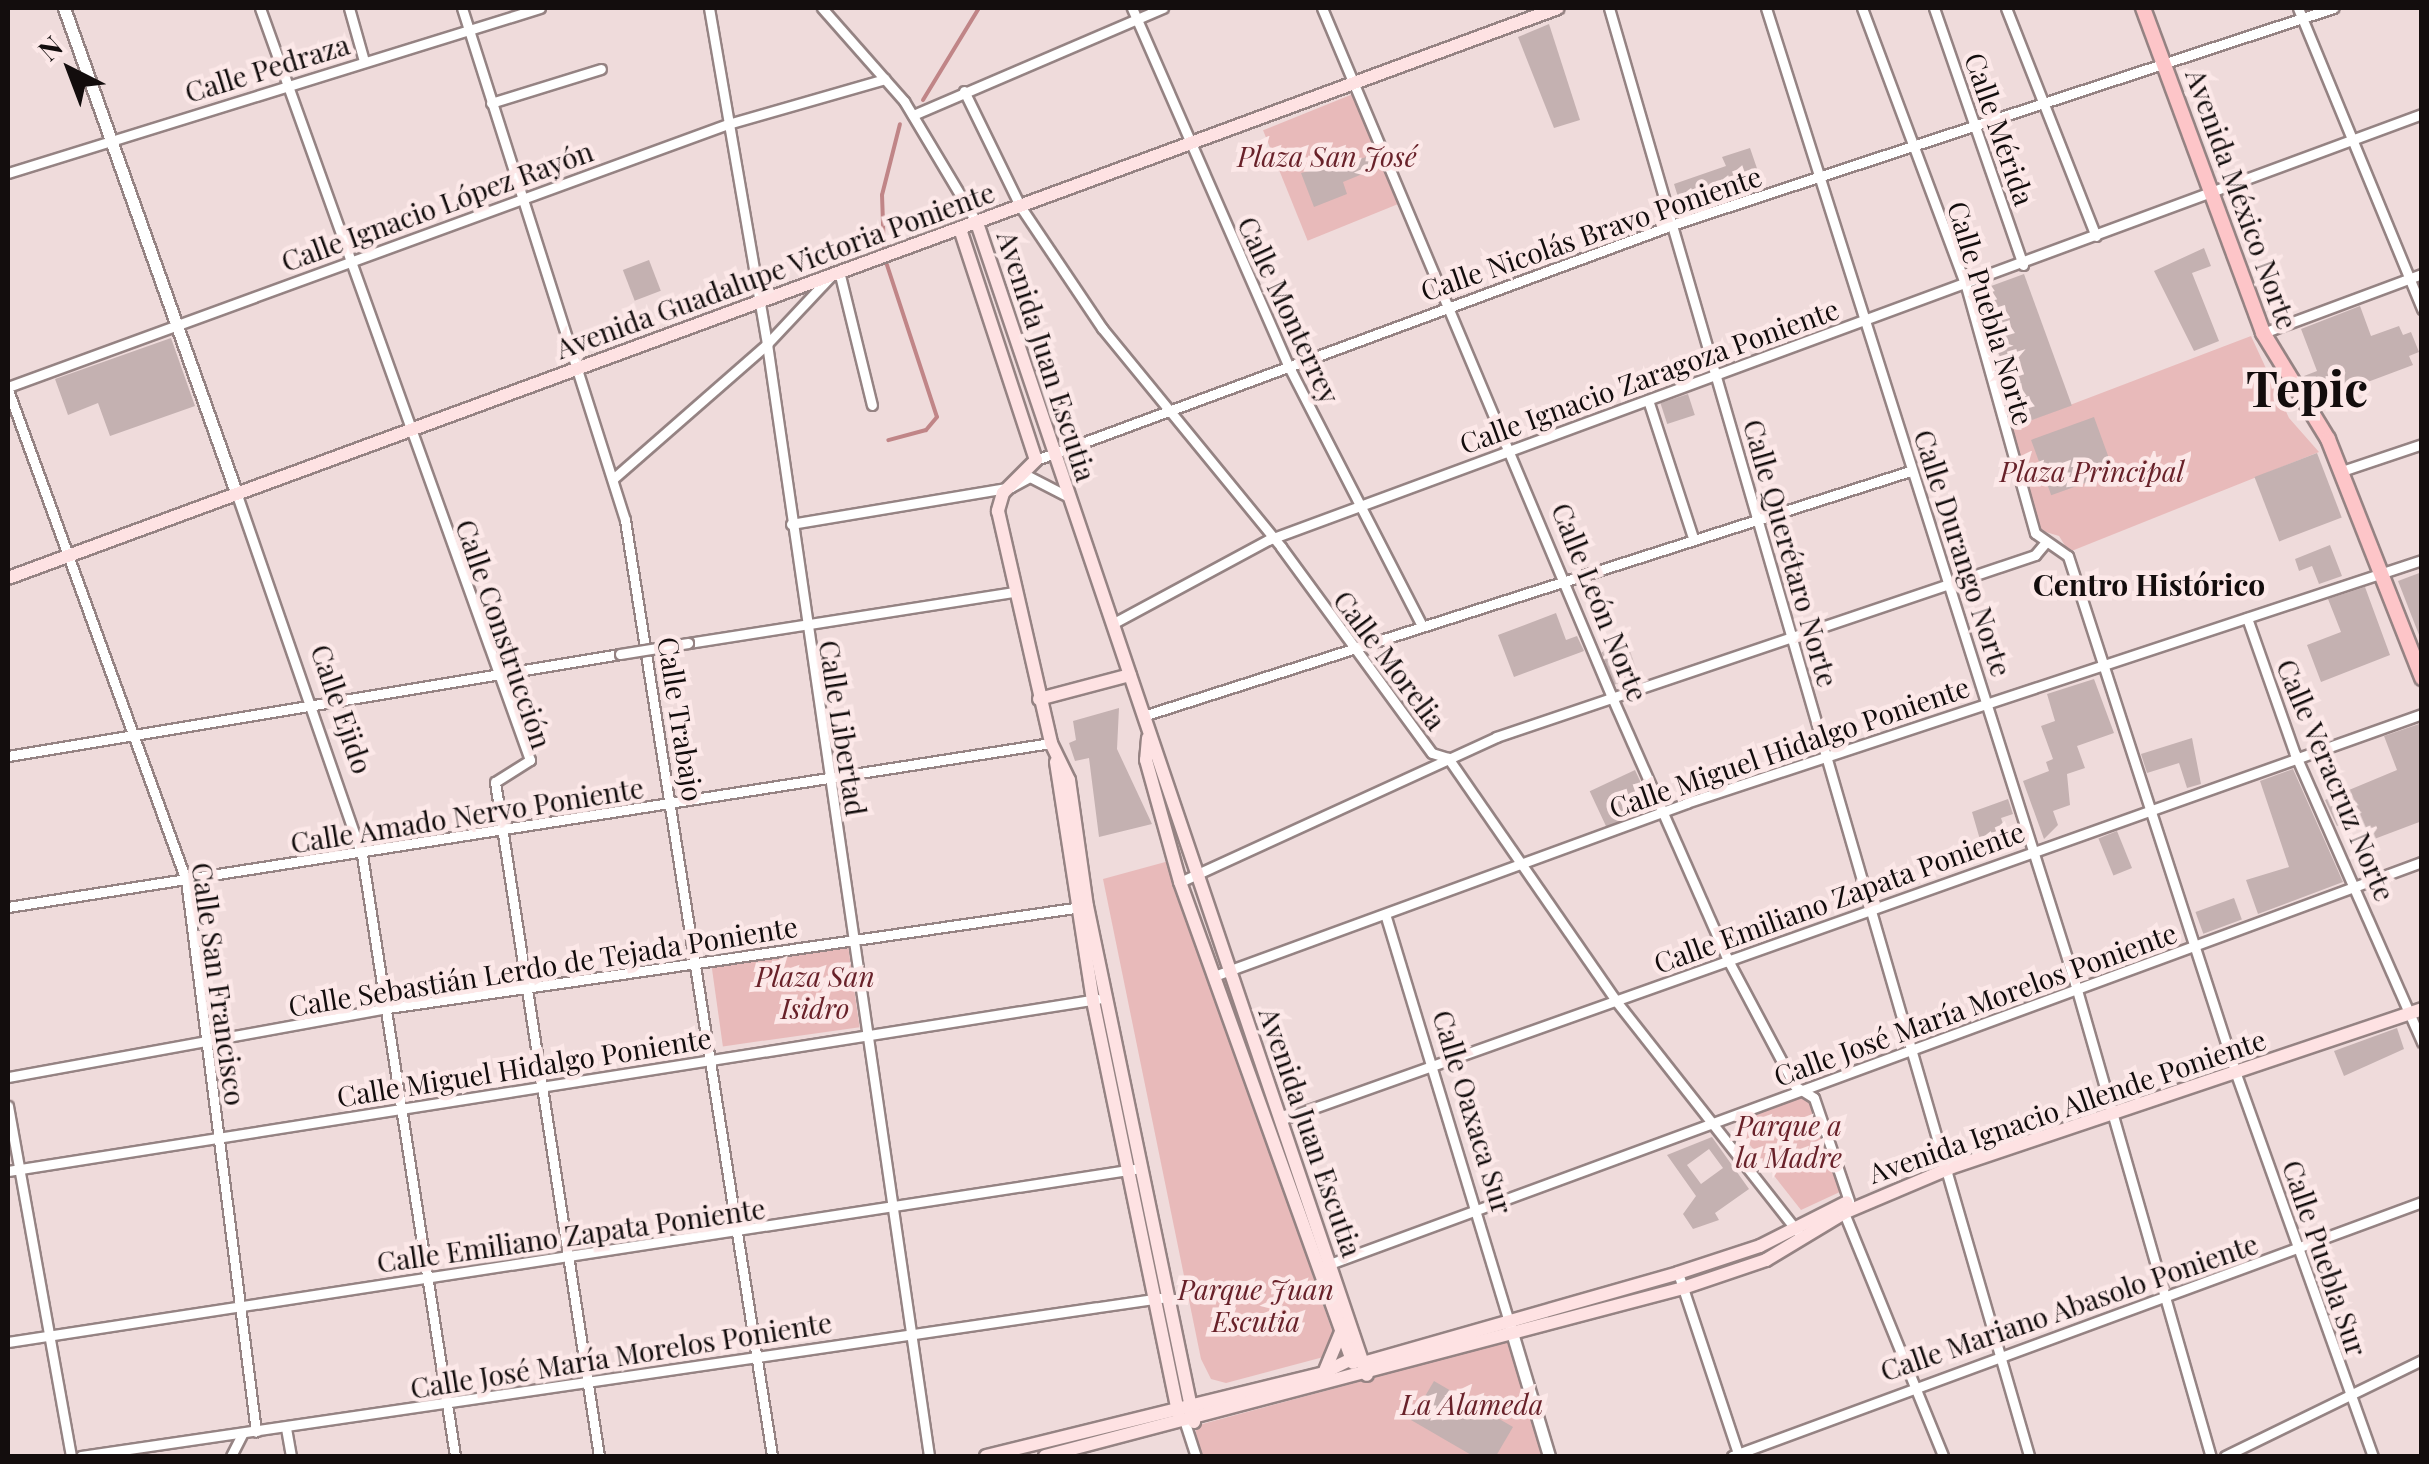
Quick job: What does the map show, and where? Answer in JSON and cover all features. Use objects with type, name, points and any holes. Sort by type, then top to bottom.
[{"type":"main road","name":"Avenida Guadalupe Victoria Poniente","points":[[8,578],[1558,8]]},
{"type":"main road","name":"Avenida México Norte","points":[[2143,8],[2262,332],[2328,439],[2422,678]]},
{"type":"main road","name":"Avenida Juan Escutia","points":[[977,223],[1066,496],[1197,873],[1223,973],[1359,1367]]},
{"type":"main road","name":"Avenida Juan Escutia","points":[[960,229],[1036,460],[1010,486]]},
{"type":"main road","points":[[1010,486],[998,511],[1013,592],[1050,743],[1056,762],[1069,780],[1082,907],[1160,1298],[1176,1409],[1189,1422]]},
{"type":"main road","points":[[1039,699],[1130,675]]},
{"type":"main road","name":"Avenida Juan Escutia","points":[[1148,736],[1146,760],[1180,882],[1223,973]]},
{"type":"main road","name":"Avenida Ignacio Allende Poniente","points":[[1046,1456],[1189,1422],[1359,1367],[1683,1288],[1766,1260],[1799,1233],[1846,1207],[1943,1170],[2416,1011]]},
{"type":"main road","name":"Avenida Ignacio Allende Poniente","points":[[1511,1329],[1799,1233]]},
{"type":"main road","name":"Avenida Juan Escutia","points":[[1325,1264],[1342,1329],[1359,1367]]},
{"type":"main road","points":[[1160,1298],[1187,1387],[1189,1422]]},
{"type":"main road","points":[[1323,1373],[1342,1329]]},
{"type":"main road","name":"Avenida Ignacio Allende Poniente","points":[[986,1456],[1359,1367]]},
{"type":"main road","points":[[1187,1387],[1210,1400]]},
{"type":"street","name":"Calle Ejido","points":[[64,8],[316,708],[362,855],[455,1456]]},
{"type":"street","name":"Calle Construcción","points":[[260,8],[530,760],[495,778],[600,1456]]},
{"type":"street","points":[[349,8],[364,61]]},
{"type":"street","name":"Calle Trabajo","points":[[462,8],[573,372],[613,479],[698,966],[772,1456]]},
{"type":"street","name":"Calle Pedraza","points":[[8,173],[540,8]]},
{"type":"street","name":"Calle Libertad","points":[[709,8],[757,304],[767,344],[804,627],[871,1036],[929,1456]]},
{"type":"street","points":[[822,8],[912,114],[964,211]]},
{"type":"street","points":[[912,114],[1134,13],[1162,8]]},
{"type":"street","name":"Calle León Norte","points":[[1322,8],[1513,448],[1611,695],[1667,810],[1729,962],[1804,1092],[1814,1098],[1846,1207],[1943,1456]]},
{"type":"street","name":"Calle Querétaro Norte","points":[[1609,8],[1676,224],[1715,377],[1794,635],[1908,1052],[2029,1456]]},
{"type":"street","name":"Calle Durango Norte","points":[[1766,8],[2078,991],[2167,1291],[2211,1456]]},
{"type":"street","name":"Calle Puebla Norte","points":[[1862,8],[1966,286],[2035,533],[2044,543],[2068,556],[2198,946],[2236,1074]]},
{"type":"street","name":"Calle Mérida","points":[[1934,8],[2023,264]]},
{"type":"street","points":[[2006,8],[2096,236]]},
{"type":"street","name":"Calle Nicolás Bravo Poniente","points":[[1036,460],[1676,224],[2166,63],[2300,13],[2333,8]]},
{"type":"street","name":"Calle Monterrey","points":[[1134,13],[1288,365],[1421,624]]},
{"type":"street","points":[[2300,13],[2422,309]]},
{"type":"street","points":[[491,103],[601,68]]},
{"type":"street","name":"Calle Ignacio López Rayón","points":[[8,388],[728,124],[884,79]]},
{"type":"street","name":"Calle Morelia","points":[[959,94],[1020,206],[1164,411],[1432,753],[1448,758],[1616,1001],[1799,1233]]},
{"type":"street","name":"Calle Ignacio Zaragoza Poniente","points":[[1111,624],[1268,540],[1966,286],[2422,114]]},
{"type":"street","name":"Avenida Juan Escutia","points":[[964,211],[977,223]]},
{"type":"street","name":"Avenida Juan Escutia","points":[[960,229],[964,211]]},
{"type":"street","points":[[613,479],[767,344],[836,273]]},
{"type":"street","points":[[836,273],[872,405]]},
{"type":"street","points":[[2262,332],[2422,274]]},
{"type":"street","name":"Calle San Francisco","points":[[8,388],[186,880],[256,1432]]},
{"type":"street","points":[[1648,400],[1693,538]]},
{"type":"street","points":[[2339,472],[2422,444]]},
{"type":"street","points":[[1143,716],[1350,646],[1910,471]]},
{"type":"street","points":[[791,524],[1010,486],[1041,477],[1066,496]]},
{"type":"street","points":[[1180,882],[1448,758],[1611,695],[2041,553],[2044,543]]},
{"type":"street","name":"Calle Miguel Hidalgo Poniente","points":[[1223,973],[1667,810],[2422,560]]},
{"type":"street","points":[[8,756],[1013,592]]},
{"type":"street","name":"Calle Veracruz Norte","points":[[2247,618],[2298,760],[2416,1011],[2422,1042]]},
{"type":"street","name":"Calle Emiliano Zapata Poniente","points":[[1276,1122],[1435,1069],[2422,714]]},
{"type":"street","name":"Calle Amado Nervo Poniente","points":[[8,907],[672,807],[1050,743]]},
{"type":"street","name":"Calle José María Morelos Poniente","points":[[1325,1264],[1478,1214],[2422,862]]},
{"type":"street","name":"Calle Sebastián Lerdo de Tejada Poniente","points":[[8,1077],[388,1008],[854,944],[1082,907]]},
{"type":"street","name":"Calle Oaxaca Sur","points":[[1386,916],[1549,1456]]},
{"type":"street","name":"Calle Miguel Hidalgo Poniente","points":[[8,1171],[1100,999]]},
{"type":"street","name":"Calle Puebla Sur","points":[[2236,1074],[2348,1397],[2373,1456]]},
{"type":"street","points":[[8,1106],[71,1456]]},
{"type":"street","name":"Calle Emiliano Zapata Poniente","points":[[8,1342],[427,1277],[736,1235],[1135,1169]]},
{"type":"street","name":"Calle Mariano Abasolo Poniente","points":[[1736,1456],[1914,1383],[2167,1291],[2300,1250],[2422,1202]]},
{"type":"street","points":[[1678,1273],[1736,1456]]},
{"type":"street","name":"Calle José María Morelos Poniente","points":[[82,1456],[587,1386],[755,1357],[1160,1298]]},
{"type":"street","points":[[2225,1456],[2422,1360]]},
{"type":"street","points":[[1189,1422],[1196,1456]]},
{"type":"street","points":[[286,1428],[290,1456]]},
{"type":"street","points":[[231,1456],[242,1434]]},
{"type":"green space","name":"Plaza San José","points":[[1353,94],[1398,204],[1308,241],[1263,130]]},
{"type":"green space","name":"Plaza Principal","points":[[2251,336],[2289,418],[2319,452],[2069,552],[2059,536],[2036,529],[2007,429]]},
{"type":"green space","name":"Parque Juan Escutia","points":[[1169,861],[1335,1339],[1331,1355],[1226,1383],[1211,1379],[1201,1359],[1103,879]]},
{"type":"green space","name":"Plaza San Isidro","points":[[848,945],[860,1027],[723,1046],[711,964]]},
{"type":"green space","name":"Parque a la Madre","points":[[1799,1098],[1813,1103],[1842,1191],[1801,1210],[1738,1130],[1742,1120]]},
{"type":"green space","name":"La Alameda","points":[[1510,1341],[1543,1456],[1202,1456],[1199,1450],[1195,1426]]},
{"type":"building","points":[[1549,24],[1580,120],[1554,128],[1518,37]]},
{"type":"building","points":[[1750,148],[1763,186],[1683,213],[1674,184],[1726,166],[1722,157]]},
{"type":"building","points":[[1367,157],[1372,170],[1343,182],[1347,194],[1314,207],[1301,173]]},
{"type":"building","points":[[2204,248],[2211,266],[2192,273],[2219,341],[2194,351],[2154,271]]},
{"type":"building","points":[[649,260],[661,291],[635,301],[623,270]]},
{"type":"building","points":[[2024,274],[2072,406],[2024,423],[1976,291]]},
{"type":"building","points":[[2360,306],[2371,336],[2399,326],[2403,335],[2411,332],[2419,352],[2409,356],[2413,365],[2317,401],[2304,376],[2317,371],[2301,329]]},
{"type":"building","points":[[171,338],[195,406],[110,436],[98,403],[68,415],[55,379]]},
{"type":"building","points":[[1688,394],[1695,415],[1667,424],[1660,403]]},
{"type":"building","points":[[2094,417],[2114,472],[2051,495],[2031,440]]},
{"type":"building","points":[[2317,453],[2342,517],[2279,541],[2254,477]]},
{"type":"building","points":[[2330,545],[2342,576],[2319,584],[2312,566],[2299,571],[2295,559]]},
{"type":"building","points":[[2422,572],[2422,640],[2421,640],[2398,581]]},
{"type":"building","points":[[2365,587],[2390,655],[2321,682],[2307,645],[2341,632],[2328,599]]},
{"type":"building","points":[[1556,613],[1566,640],[1577,636],[1584,651],[1514,677],[1498,635]]},
{"type":"building","points":[[1627,643],[1639,676],[1614,685],[1602,652]]},
{"type":"building","points":[[2094,679],[2114,733],[2077,746],[2085,768],[2067,774],[2070,805],[2053,811],[2058,825],[2044,839],[2023,781],[2049,771],[2046,762],[2053,759],[2041,726],[2055,721],[2047,694]]},
{"type":"building","points":[[1119,708],[1117,749],[1152,824],[1099,837],[1089,758],[1075,761],[1069,743],[1076,740],[1073,721]]},
{"type":"building","points":[[2422,723],[2422,821],[2369,841],[2358,816],[2337,826],[2325,800],[2397,770],[2384,736]]},
{"type":"building","points":[[2192,738],[2201,784],[2187,788],[2179,763],[2147,773],[2141,754]]},
{"type":"building","points":[[2293,769],[2343,882],[2258,914],[2246,880],[2289,867],[2260,781]]},
{"type":"building","points":[[1635,770],[1652,807],[1607,828],[1590,791]]},
{"type":"building","points":[[2008,799],[2013,814],[2001,818],[2012,850],[1995,856],[1993,847],[1983,850],[1972,812]]},
{"type":"building","points":[[2117,831],[2132,868],[2113,876],[2098,838]]},
{"type":"building","points":[[2234,898],[2242,920],[2203,934],[2195,912]]},
{"type":"building","points":[[2397,1028],[2404,1049],[2344,1076],[2334,1051]]},
{"type":"building","points":[[1712,1137],[1749,1189],[1715,1213],[1719,1220],[1693,1229],[1683,1214],[1696,1196],[1667,1155]],"holes":[[[1709,1149],[1723,1168],[1701,1184],[1687,1165]]]},
{"type":"building","points":[[1434,1381],[1513,1427],[1496,1456],[1473,1456],[1411,1420]]},
{"type":"waterway","points":[[923,100],[979,8]]},
{"type":"waterway","points":[[884,252],[882,195],[900,124]]},
{"type":"waterway","points":[[886,262],[937,417],[926,430],[888,440]]},
{"type":"district","name":"Tepic","points":[[2307,388]]},
{"type":"district","name":"Centro Histórico","points":[[2149,584]]}]
